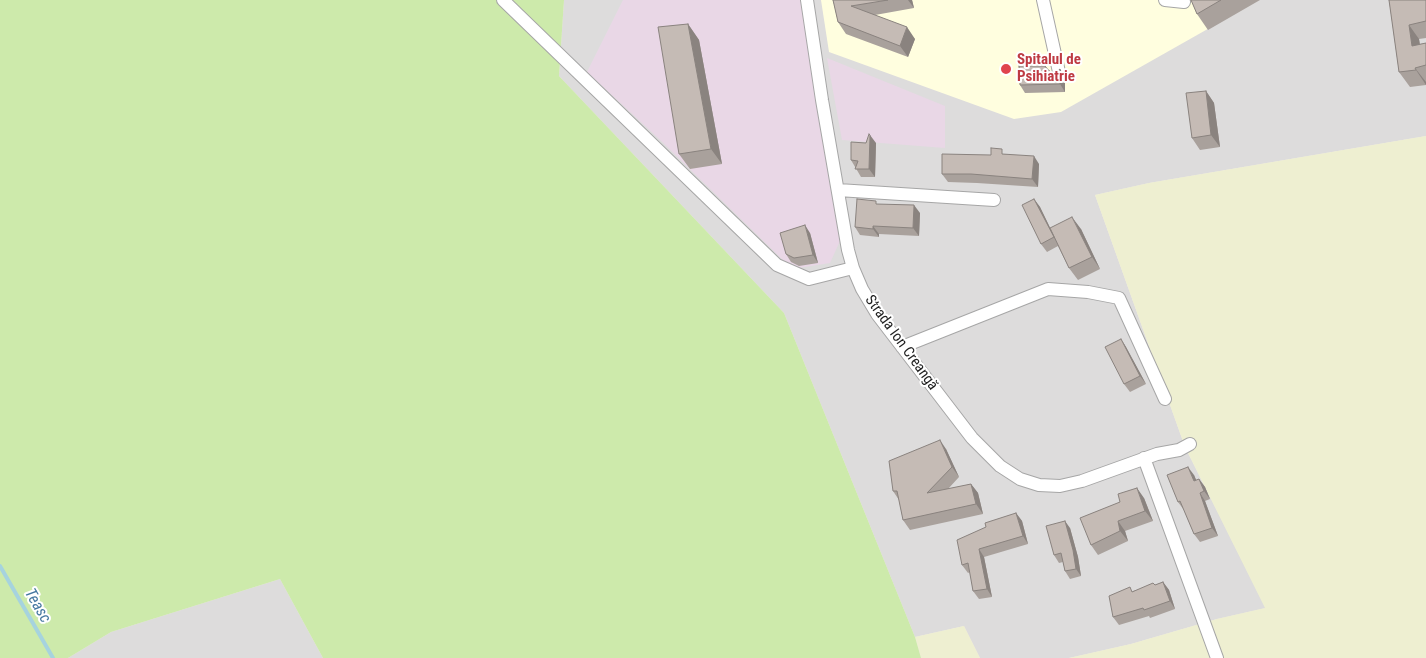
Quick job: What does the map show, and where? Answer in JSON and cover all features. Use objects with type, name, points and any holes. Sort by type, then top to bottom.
[{"type":"street","points":[[502,0],[778,265],[808,279],[853,268]]},
{"type":"street","name":"Strada Ion Creangă","points":[[807,0],[848,250],[853,268],[862,289],[877,314],[972,438],[1000,466],[1020,479],[1039,485],[1060,486],[1082,481],[1157,454],[1179,450],[1190,444]]},
{"type":"street","points":[[1044,0],[1059,72]]},
{"type":"street","points":[[1165,0],[1184,2]]},
{"type":"street","points":[[838,190],[994,200]]},
{"type":"street","points":[[902,348],[1048,289],[1088,292],[1119,298],[1165,399]]},
{"type":"street","points":[[1144,458],[1217,658]]},
{"type":"shaded area","points":[[564,0],[1426,0],[1426,136],[1149,183],[1095,195],[1185,447],[1266,608],[1217,619],[1131,644],[1069,658],[980,658],[964,626],[915,637],[784,313],[559,76]]},
{"type":"shaded area","points":[[623,0],[801,0],[840,241],[830,263],[792,269],[658,138],[587,72]]},
{"type":"shaded area","name":"Spitalul de Psihiatrie","points":[[821,0],[1259,0],[1061,112],[1014,119],[829,52]]},
{"type":"shaded area","points":[[827,58],[945,106],[945,148],[842,140]]},
{"type":"shaded area","points":[[1426,136],[1426,658],[1069,658],[1131,644],[1217,619],[1265,608],[1185,447],[1095,195],[1149,183]]},
{"type":"shaded area","points":[[280,579],[323,658],[68,658],[111,632]]},
{"type":"shaded area","points":[[964,626],[980,658],[921,658],[915,637]]},
{"type":"green space","points":[[0,0],[564,0],[559,76],[784,313],[915,637],[921,658],[323,658],[280,579],[111,632],[68,658],[0,658]]},
{"type":"building","points":[[833,0],[888,0],[851,6],[907,27],[900,46],[838,22]]},
{"type":"building","points":[[1191,0],[1221,0],[1197,14]]},
{"type":"building","points":[[1389,0],[1426,0],[1426,21],[1409,25],[1412,46],[1426,43],[1426,65],[1415,68],[1416,70],[1399,72]]},
{"type":"building","points":[[688,24],[711,149],[679,154],[658,27]]},
{"type":"building","points":[[1019,66],[1045,66],[1051,72],[1056,72],[1060,69],[1060,84],[1020,85]]},
{"type":"building","points":[[1206,91],[1211,135],[1192,138],[1186,93]]},
{"type":"building","points":[[869,134],[869,169],[855,169],[858,161],[851,160],[851,142],[866,143]]},
{"type":"building","points":[[991,148],[1002,149],[1002,154],[1034,156],[1032,179],[971,174],[942,174],[942,154],[991,155]]},
{"type":"building","points":[[857,199],[876,201],[876,204],[914,205],[913,228],[873,226],[873,229],[855,227]]},
{"type":"building","points":[[1034,199],[1054,237],[1041,244],[1022,205]]},
{"type":"building","points":[[1072,217],[1092,257],[1069,268],[1050,228]]},
{"type":"building","points":[[805,225],[813,255],[794,258],[786,254],[780,233]]},
{"type":"building","points":[[1121,339],[1140,376],[1124,384],[1105,347]]},
{"type":"building","points":[[940,440],[952,467],[927,493],[971,484],[976,504],[903,520],[897,491],[893,491],[889,461]]},
{"type":"building","points":[[1188,467],[1194,481],[1199,479],[1204,491],[1200,493],[1212,528],[1194,534],[1167,475]]},
{"type":"building","points":[[1137,488],[1145,511],[1118,521],[1120,531],[1091,545],[1080,518],[1120,502],[1118,494]]},
{"type":"building","points":[[1016,513],[1023,536],[979,549],[987,589],[973,591],[968,563],[962,565],[957,540],[986,527],[985,523]]},
{"type":"building","points":[[1065,521],[1076,569],[1065,571],[1061,553],[1054,555],[1046,526]]},
{"type":"building","points":[[1163,582],[1170,601],[1144,610],[1143,608],[1113,617],[1109,596],[1130,587],[1132,592],[1153,583],[1155,585]]},
{"type":"waterway","name":"Teasc","points":[[0,566],[53,658]]},
{"type":"place","name":"Spitalul de Psihiatrie","points":[[1006,69]]}]
